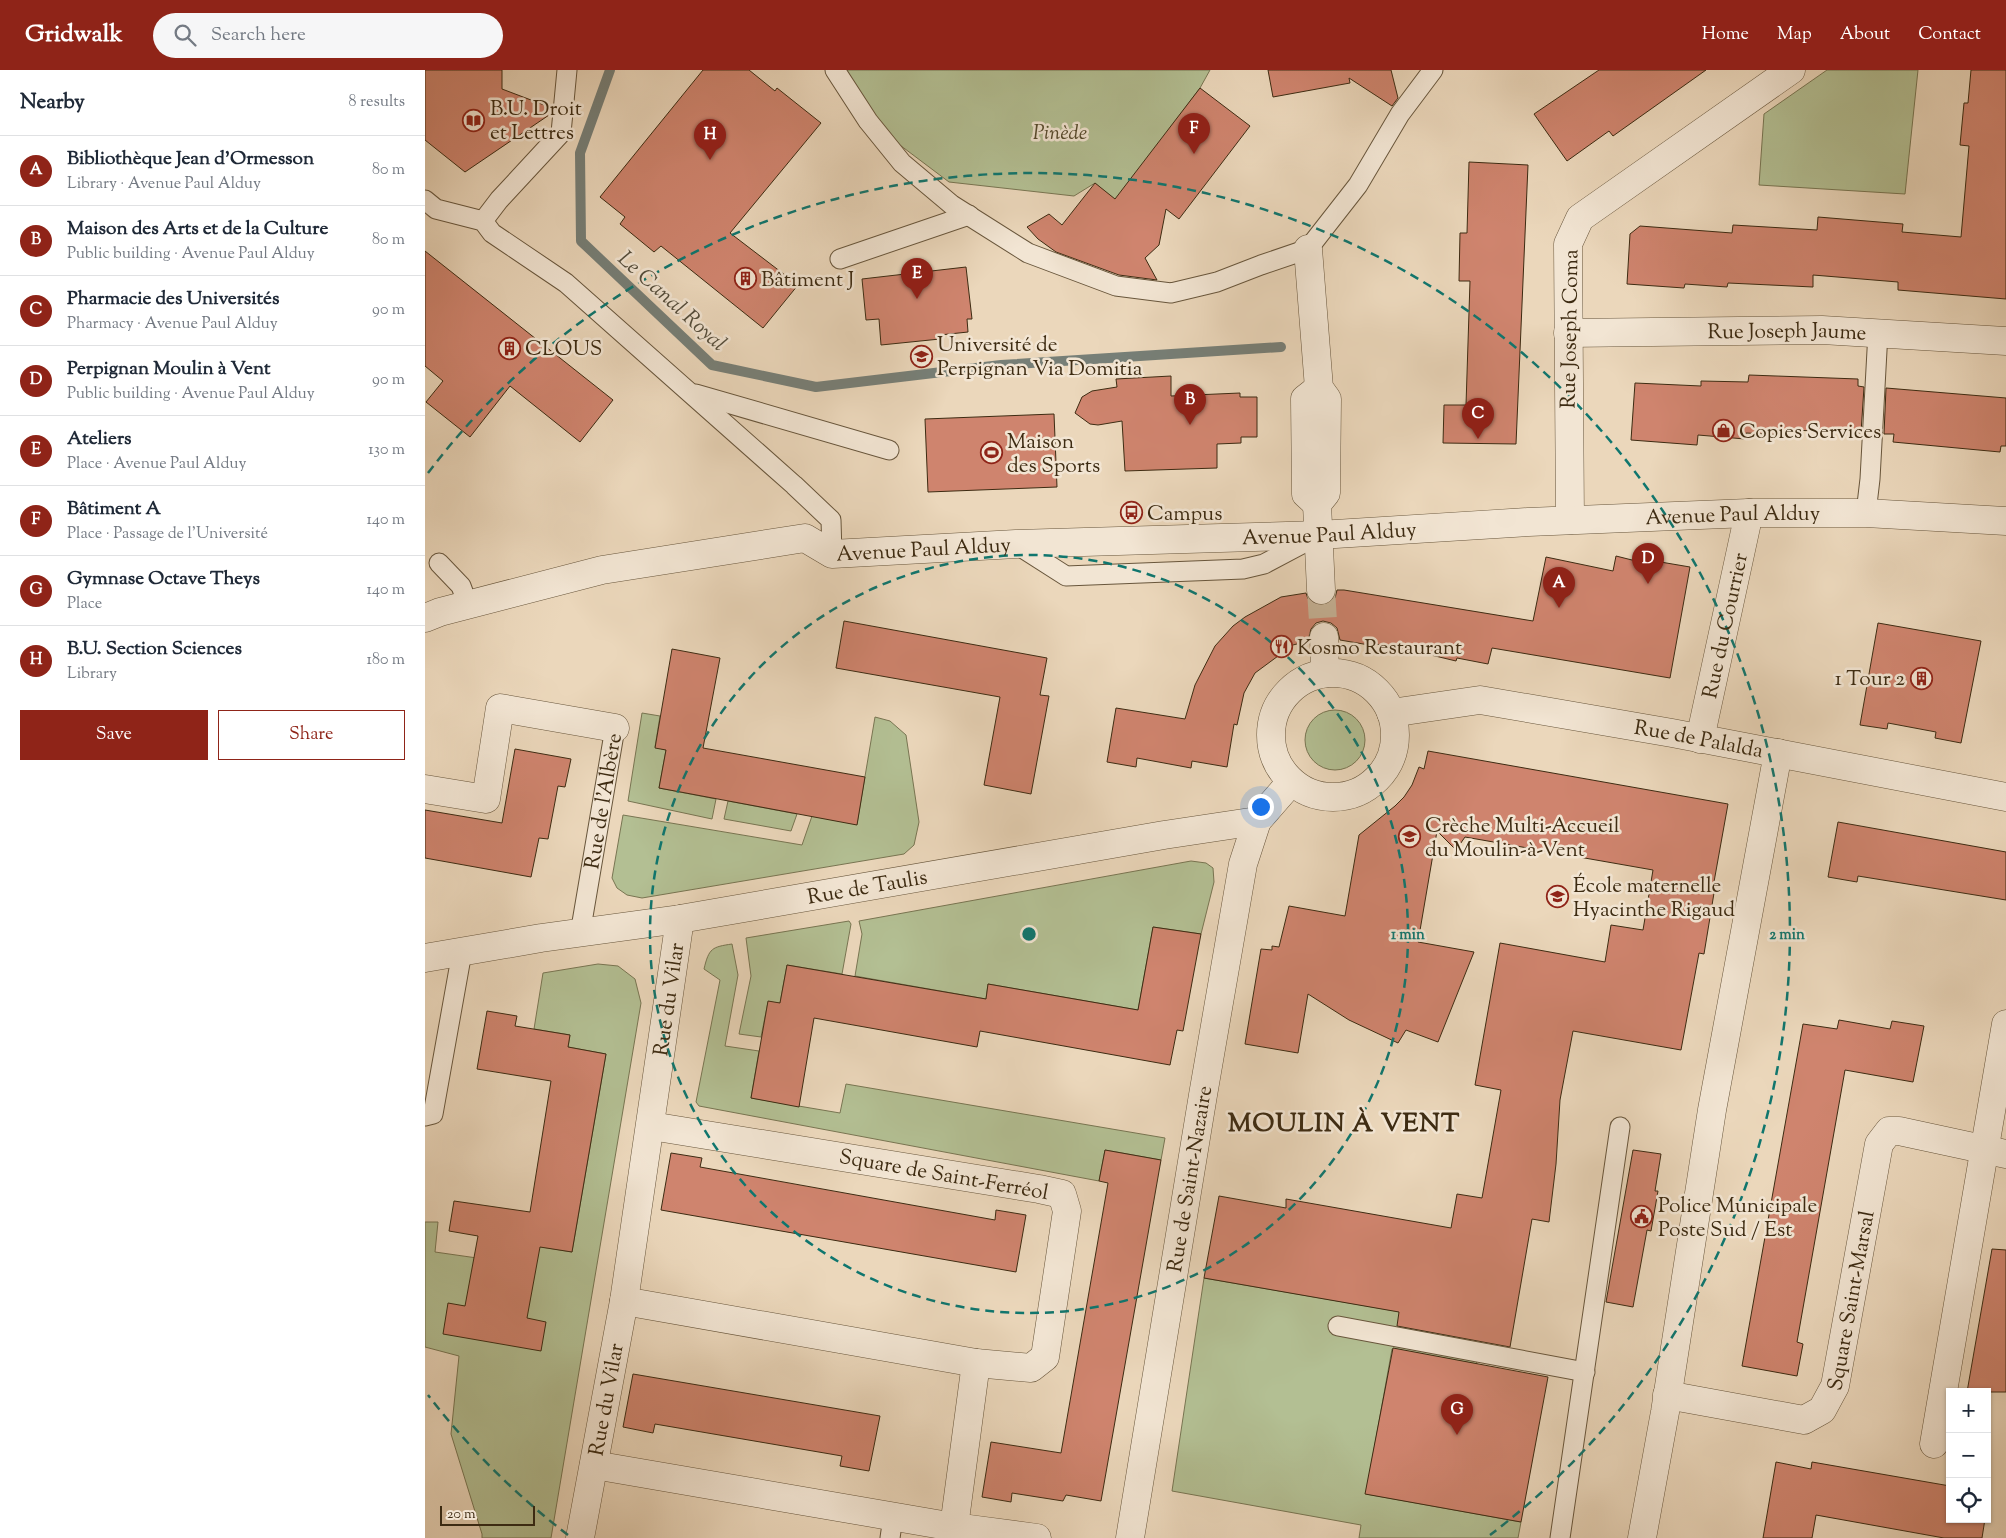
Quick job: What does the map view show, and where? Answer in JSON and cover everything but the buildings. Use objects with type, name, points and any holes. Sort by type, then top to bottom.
[{"type":"street","name":"Rue Joseph Coma","points":[[1570,520],[1568,244],[1580,218],[1791,70]]},
{"type":"street","points":[[1309,249],[1319,388],[1327,399],[1326,494],[1317,504],[1321,590]]},
{"type":"street","name":"Rue Joseph Jaume","points":[[1568,333],[1762,330],[1878,332],[2006,341]]},
{"type":"street","name":"Avenue Paul Alduy","points":[[425,618],[602,570],[805,538],[832,554],[1015,544],[1319,535],[1570,520],[1660,518],[1749,512],[1866,513],[2006,521]]},
{"type":"street","name":"Rue du Courrier","points":[[1701,739],[1749,512]]},
{"type":"street","points":[[1324,637],[1325,673]]},
{"type":"street","points":[[1325,673],[1346,674],[1365,682],[1381,695],[1391,714],[1395,734],[1392,754],[1383,773],[1368,787],[1350,795],[1329,798],[1309,793],[1291,782],[1279,766],[1272,747],[1271,727],[1277,707],[1289,691],[1306,680],[1325,673]]},
{"type":"street","name":"Rue de Palalda","points":[[1391,714],[1480,700],[2006,796]]},
{"type":"street","name":"Rue de l'Albère","points":[[425,789],[486,799],[500,708],[615,728]]},
{"type":"street","points":[[1641,1538],[1667,1394],[1712,1110],[1778,753]]},
{"type":"street","points":[[1257,822],[1291,782]]},
{"type":"street","name":"Rue de Taulis","points":[[425,958],[541,938],[680,919],[1164,835],[1257,822]]},
{"type":"street","name":"Rue de Saint-Nazaire","points":[[1130,1538],[1201,1105],[1242,873],[1257,822]]},
{"type":"street","name":"Rue du Vilar","points":[[680,919],[624,1301],[594,1465],[891,1528],[954,1527],[1037,1538]]},
{"type":"street","points":[[1935,1444],[1995,1152],[2006,1024]]},
{"type":"street","name":"Square de Saint-Ferréol","points":[[624,1301],[976,1363],[1031,1368],[1045,1357],[1067,1211],[1062,1194],[651,1126]]},
{"type":"street","name":"Square Saint-Marsal","points":[[1667,1394],[1804,1420],[1822,1410],[1835,1386],[1879,1144],[1889,1132],[1899,1131],[1995,1152]]},
{"type":"street","points":[[954,1527],[976,1363]]},
{"type":"street","points":[[580,1538],[594,1465]]},
{"type":"lane","points":[[483,221],[499,200],[561,133],[567,70]]},
{"type":"lane","points":[[835,70],[868,121],[903,163],[952,205],[1028,253],[1116,286],[1171,293],[1217,282],[1309,249],[1358,185],[1400,114],[1433,70]]},
{"type":"lane","points":[[425,200],[435,209],[483,221],[492,233],[566,282],[794,484],[831,520],[832,554]]},
{"type":"lane","points":[[840,259],[969,215]]},
{"type":"lane","points":[[1866,513],[1870,479],[1878,332]]},
{"type":"lane","points":[[690,392],[889,450]]},
{"type":"lane","points":[[439,563],[461,586],[468,605]]},
{"type":"lane","name":"Rue de l'Albère","points":[[580,934],[615,728]]},
{"type":"lane","points":[[425,1116],[433,1114],[462,952]]},
{"type":"lane","points":[[1560,1538],[1620,1127]]},
{"type":"lane","points":[[1338,1326],[1585,1372]]},
{"type":"green space","name":"Pinède","points":[[839,70],[1210,70],[1200,88],[1116,201],[1095,183],[1074,196],[949,182],[868,121]]},
{"type":"green space","points":[[1827,70],[1918,70],[1905,194],[1759,185],[1764,114]]},
{"type":"green space","points":[[1329,710],[1341,710],[1352,715],[1360,723],[1365,734],[1363,752],[1352,765],[1341,770],[1329,770],[1318,765],[1310,757],[1305,746],[1305,734],[1310,723],[1318,715]]},
{"type":"green space","points":[[642,713],[660,716],[655,747],[666,750],[659,788],[716,799],[712,819],[628,801]]},
{"type":"green space","points":[[875,717],[890,721],[906,735],[919,822],[914,845],[904,854],[642,898],[627,895],[617,888],[612,878],[623,815],[802,845],[812,816],[857,824]]},
{"type":"green space","points":[[728,801],[797,814],[791,831],[724,819]]},
{"type":"green space","points":[[1191,861],[1206,863],[1213,868],[1214,882],[1201,934],[1153,927],[1138,1010],[988,984],[986,999],[855,976],[862,934],[859,921]]},
{"type":"green space","points":[[849,921],[851,924],[842,974],[787,965],[780,1003],[768,1002],[761,1037],[739,1034],[751,976],[746,938]]},
{"type":"green space","points":[[732,944],[738,975],[725,1046],[759,1051],[751,1098],[840,1113],[846,1084],[1165,1138],[1161,1160],[1105,1150],[1099,1181],[699,1106],[696,1102],[720,980],[704,969],[712,950],[720,946]]},
{"type":"green space","points":[[598,964],[618,966],[635,979],[641,1003],[551,1538],[482,1538],[451,1434],[459,1356],[425,1347],[425,1222],[438,1222],[435,1252],[519,1264],[524,1244],[572,1252],[606,1054],[568,1047],[570,1035],[534,1029],[543,973]]},
{"type":"green space","points":[[1204,1278],[1465,1323],[1477,1364],[1392,1349],[1366,1494],[1521,1522],[1518,1538],[1359,1538],[1361,1525],[1172,1491]]},
{"type":"waterway","name":"Le Canal Royal","points":[[610,70],[580,153],[581,241],[712,365],[816,387],[1001,365],[1281,347]]},
{"type":"tunnel","points":[[1321,590],[1324,637]]},
{"type":"place","name":"B.U. Droit et Lettres","points":[[474,120]]},
{"type":"place","name":"Bâtiment A","points":[[1194,154]]},
{"type":"place","name":"B.U. Section Sciences","points":[[710,160]]},
{"type":"place","name":"Bâtiment J","points":[[745,279]]},
{"type":"place","name":"Ateliers","points":[[917,299]]},
{"type":"place","name":"CLOUS","points":[[509,348]]},
{"type":"place","name":"Université de Perpignan Via Domitia","points":[[921,356]]},
{"type":"place","name":"Maison des Arts et de la Culture","points":[[1190,425]]},
{"type":"place","name":"Copies Services","points":[[1723,431]]},
{"type":"place","name":"Pharmacie des Universités","points":[[1478,439]]},
{"type":"place","name":"Maison des Sports","points":[[991,453]]},
{"type":"place","name":"Campus","points":[[1131,513]]},
{"type":"place","name":"Perpignan Moulin à Vent","points":[[1648,584]]},
{"type":"place","name":"Bibliothèque Jean d'Ormesson","points":[[1559,608]]},
{"type":"place","name":"Kosmo Restaurant","points":[[1281,647]]},
{"type":"place","name":"1 Tour 2","points":[[1921,678]]},
{"type":"place","name":"Crèche Multi-Accueil du Moulin-à-Vent","points":[[1409,837]]},
{"type":"place","name":"École maternelle Hyacinthe Rigaud","points":[[1557,897]]},
{"type":"place","name":"Police Municipale Poste Sud / Est","points":[[1642,1217]]},
{"type":"place","name":"Gymnase Octave Theys","points":[[1457,1435]]},
{"type":"district","name":"MOULIN À VENT","points":[[1344,1122]]}]
